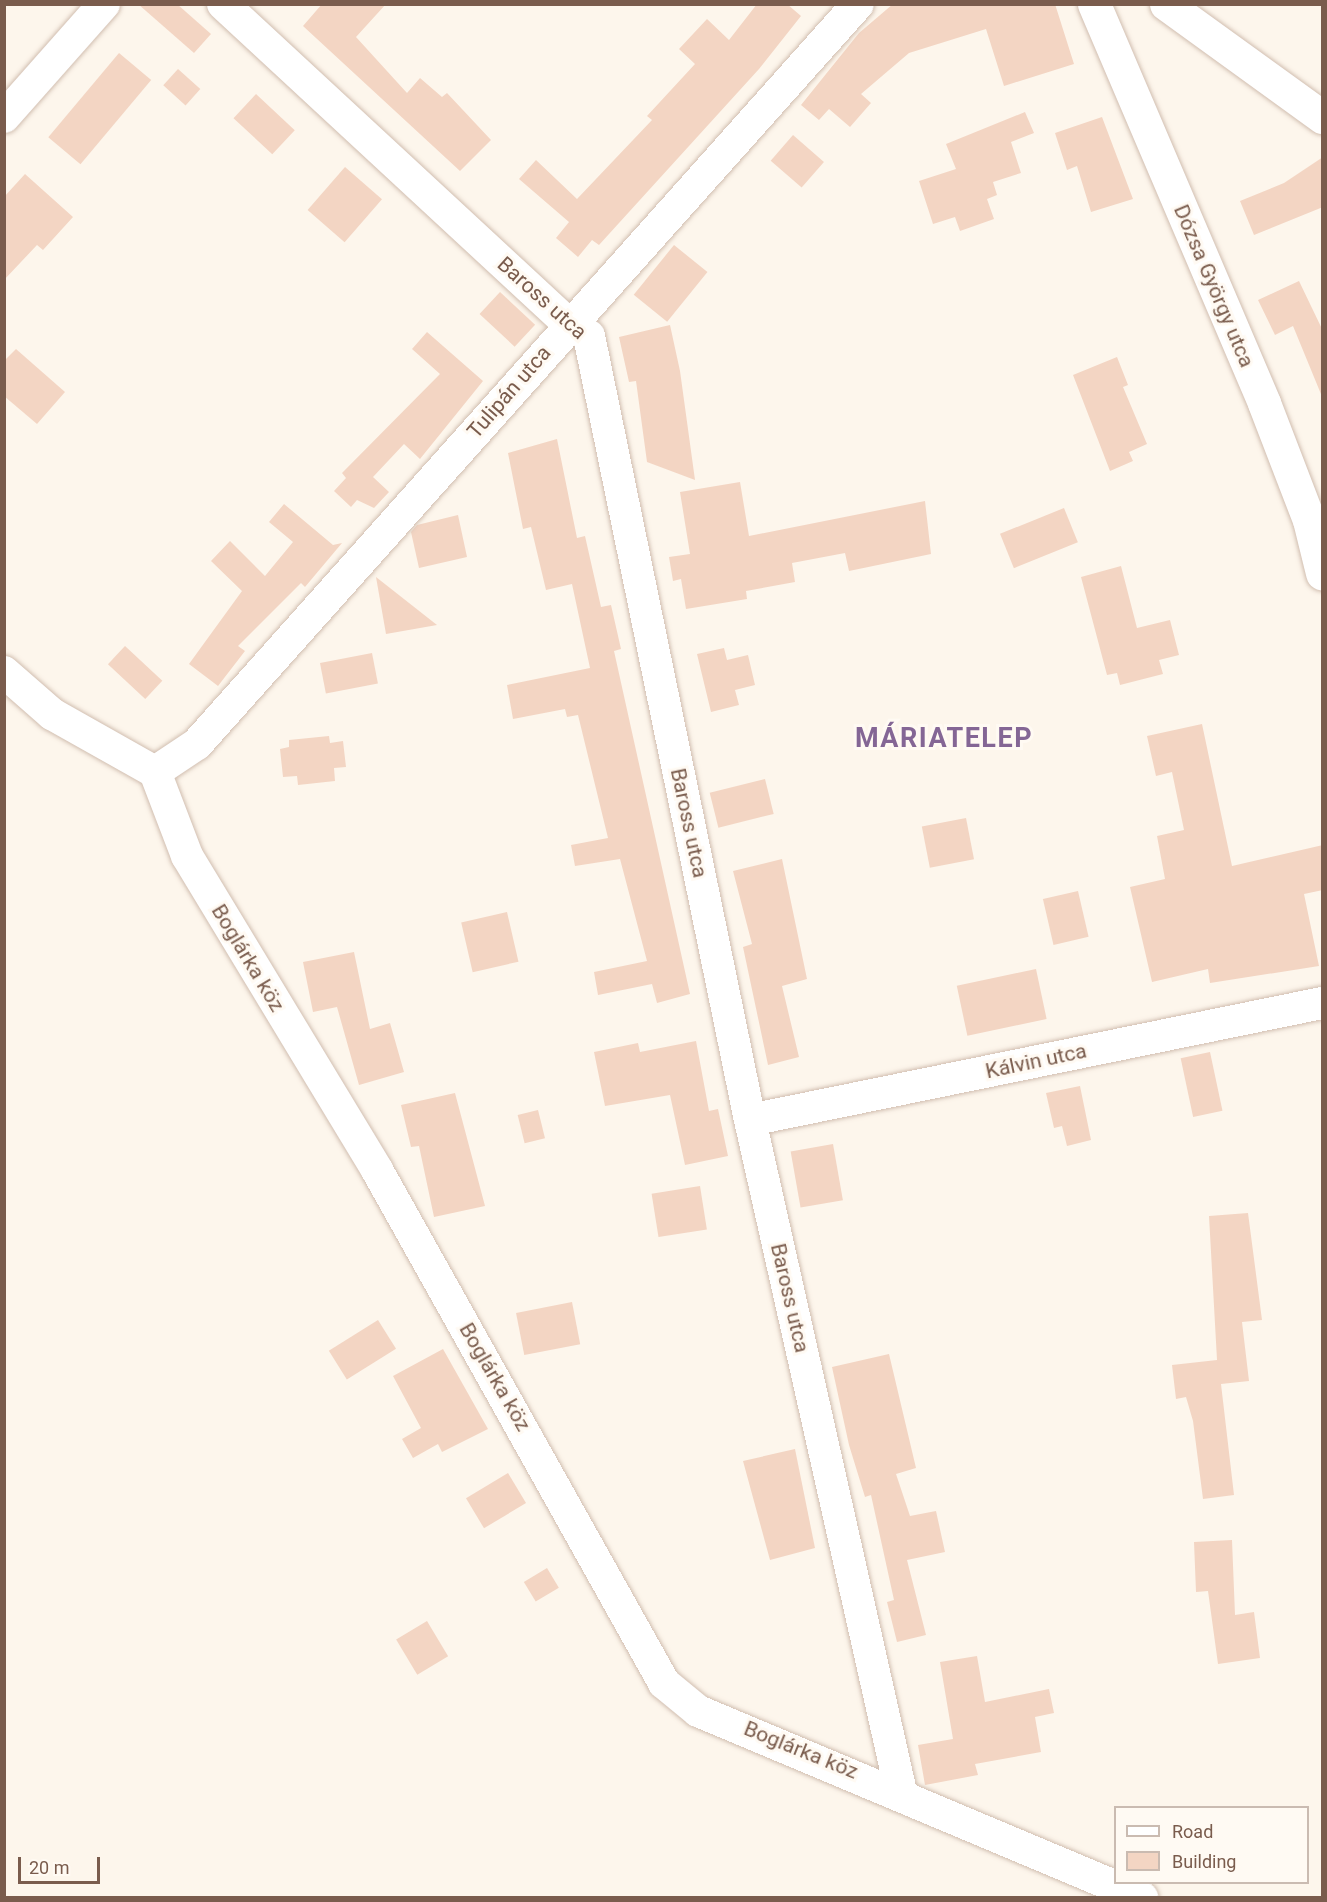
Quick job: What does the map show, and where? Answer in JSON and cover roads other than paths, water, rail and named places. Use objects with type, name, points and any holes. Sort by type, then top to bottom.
[{"type":"main road","name":"Dózsa György utca","points":[[1094,4],[1264,403],[1309,520],[1323,573]]},
{"type":"main road","points":[[1166,4],[1323,117]]},
{"type":"street","points":[[4,117],[104,4]]},
{"type":"street","name":"Baross utca","points":[[223,4],[569,324],[589,336],[750,1120],[901,1792]]},
{"type":"street","name":"Tulipán utca","points":[[155,772],[197,744],[569,324],[858,4]]},
{"type":"street","points":[[4,672],[52,714],[155,772]]},
{"type":"street","name":"Boglárka köz","points":[[155,772],[187,856],[377,1170],[664,1683],[698,1711],[901,1792],[1143,1898]]},
{"type":"street","name":"Kálvin utca","points":[[750,1120],[1323,1003]]},
{"type":"district","name":"MÁRIATELEP","points":[[944,739]]}]
